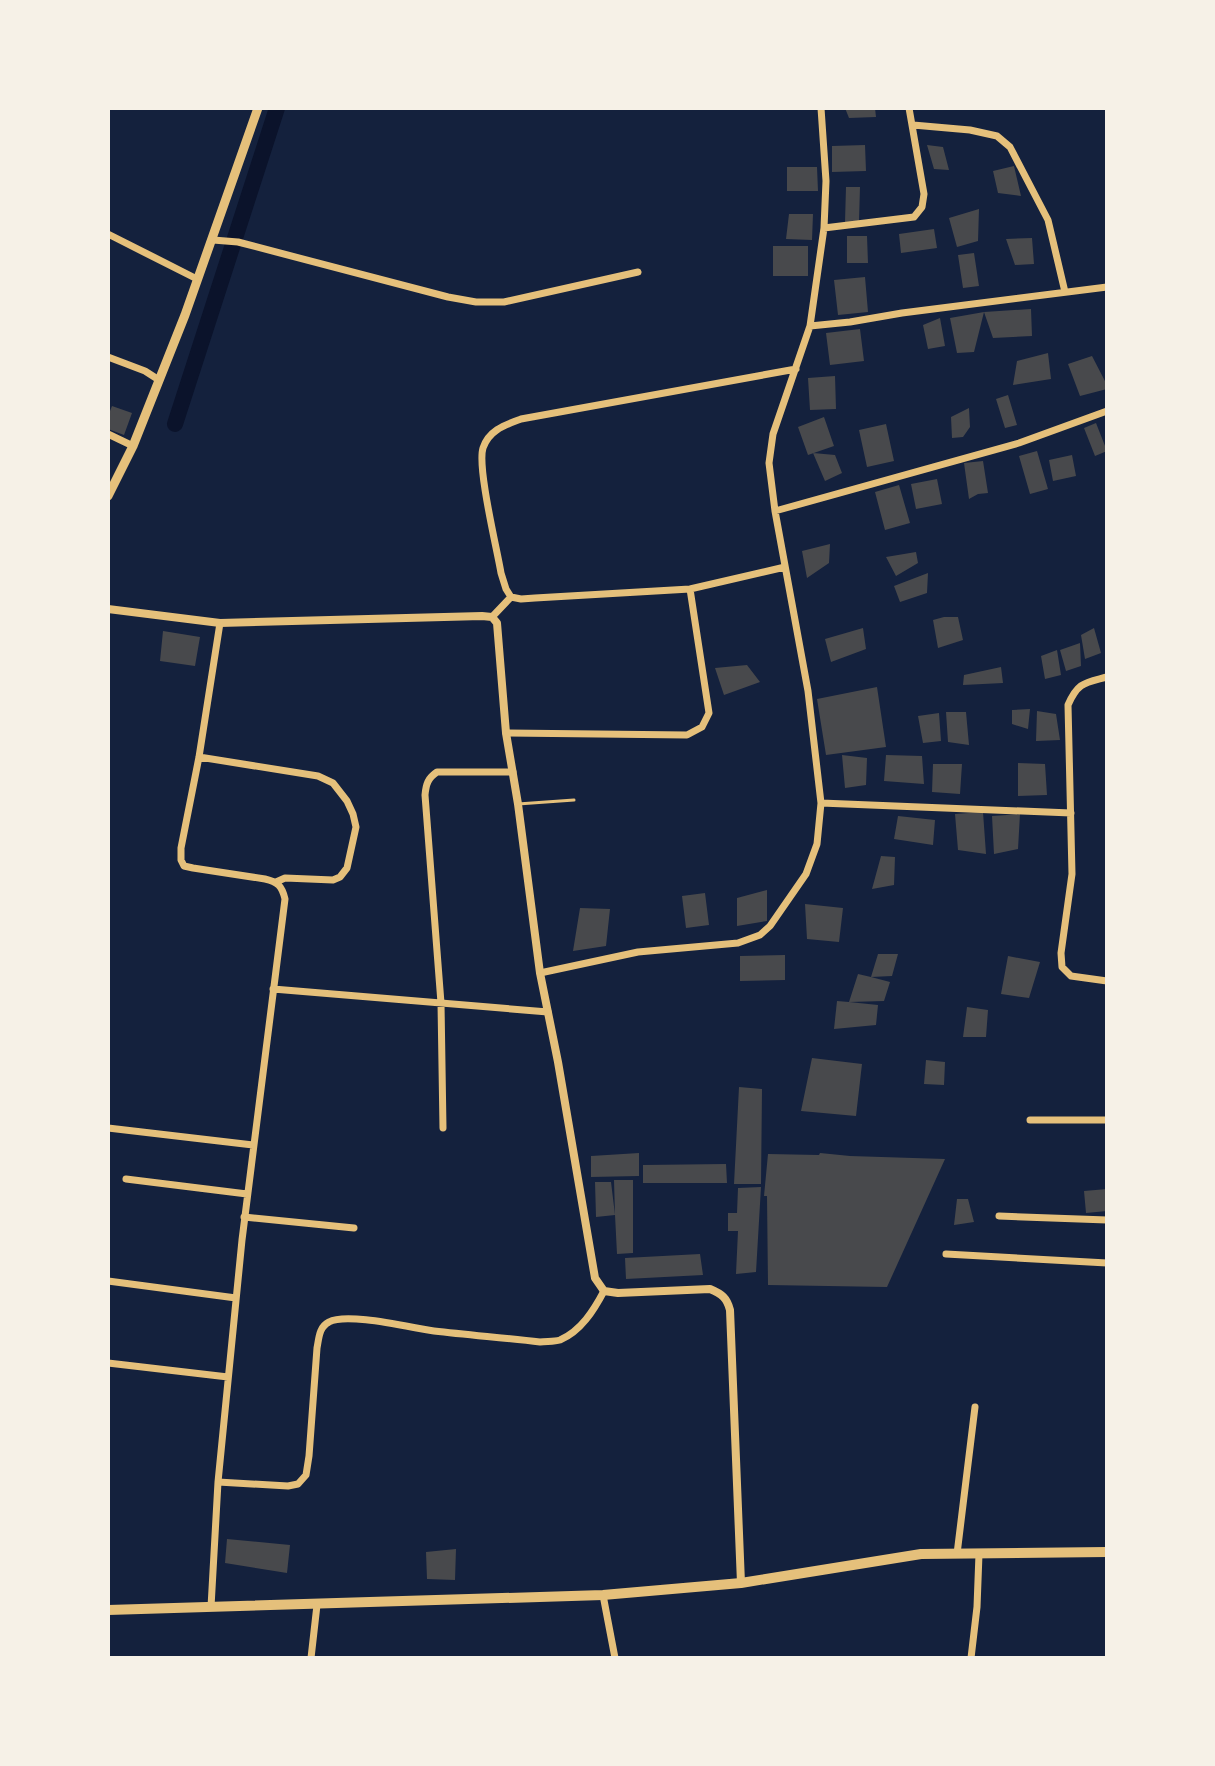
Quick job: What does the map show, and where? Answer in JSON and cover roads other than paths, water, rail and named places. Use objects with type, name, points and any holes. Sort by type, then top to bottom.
[{"type":"main road","points":[[108,496],[133,446],[159,380],[213,240],[258,108]]},
{"type":"main road","points":[[108,1610],[603,1595],[741,1583],[921,1554],[1107,1552]]},
{"type":"street","points":[[540,973],[638,952],[738,943],[760,935],[770,926],[806,874],[817,844],[821,803],[808,691],[769,463],[773,434],[810,326],[824,228],[826,181],[821,108]]},
{"type":"street","points":[[824,228],[914,217],[922,207],[924,194],[909,108]]},
{"type":"street","points":[[913,125],[970,130],[997,136],[1010,147],[1048,220],[1065,292]]},
{"type":"street","points":[[108,234],[197,279]]},
{"type":"street","points":[[213,240],[238,242],[476,302],[504,302],[638,272]]},
{"type":"street","points":[[810,326],[1107,287]]},
{"type":"street","points":[[108,357],[145,371],[159,380]]},
{"type":"street","points":[[785,567],[690,589],[521,599],[511,597],[501,573],[482,471],[483,448],[497,428],[521,419],[796,369]]},
{"type":"street","points":[[775,511],[1019,443],[1107,411]]},
{"type":"street","points":[[108,434],[133,446]]},
{"type":"street","points":[[506,733],[687,735],[702,727],[709,713],[690,589]]},
{"type":"street","points":[[108,609],[220,623],[492,617],[511,597]]},
{"type":"street","points":[[492,617],[497,623],[506,733],[540,973],[595,1278],[604,1291],[710,1289],[727,1299],[730,1310],[741,1583]]},
{"type":"street","points":[[199,757],[318,776],[333,783],[347,801],[356,827],[347,868],[340,877],[333,880],[285,878],[276,882],[184,866],[181,860],[220,623]]},
{"type":"street","points":[[1107,677],[1074,690],[1068,705],[1072,874],[1061,953],[1062,967],[1071,976],[1107,981]]},
{"type":"street","points":[[443,1128],[441,1003],[426,786],[430,777],[437,772],[513,772]]},
{"type":"street","points":[[821,803],[1071,813]]},
{"type":"street","points":[[211,1607],[218,1482],[244,1217],[285,899],[282,888],[276,882]]},
{"type":"street","points":[[273,989],[548,1012]]},
{"type":"street","points":[[1030,1120],[1107,1120]]},
{"type":"street","points":[[108,1128],[253,1145]]},
{"type":"street","points":[[126,1179],[247,1194]]},
{"type":"street","points":[[999,1216],[1107,1220]]},
{"type":"street","points":[[244,1217],[354,1228]]},
{"type":"street","points":[[946,1254],[1107,1263]]},
{"type":"street","points":[[108,1281],[236,1298]]},
{"type":"street","points":[[218,1482],[288,1486],[298,1484],[306,1475],[317,1348],[320,1332],[327,1323],[351,1319],[462,1334],[558,1341],[592,1314],[604,1291]]},
{"type":"street","points":[[108,1363],[228,1377]]},
{"type":"street","points":[[957,1554],[975,1407]]},
{"type":"street","points":[[971,1658],[979,1554]]},
{"type":"street","points":[[603,1595],[615,1658]]},
{"type":"street","points":[[311,1658],[317,1605]]},
{"type":"lane","points":[[518,804],[574,800]]},
{"type":"waterway","points":[[175,424],[277,108]]}]
